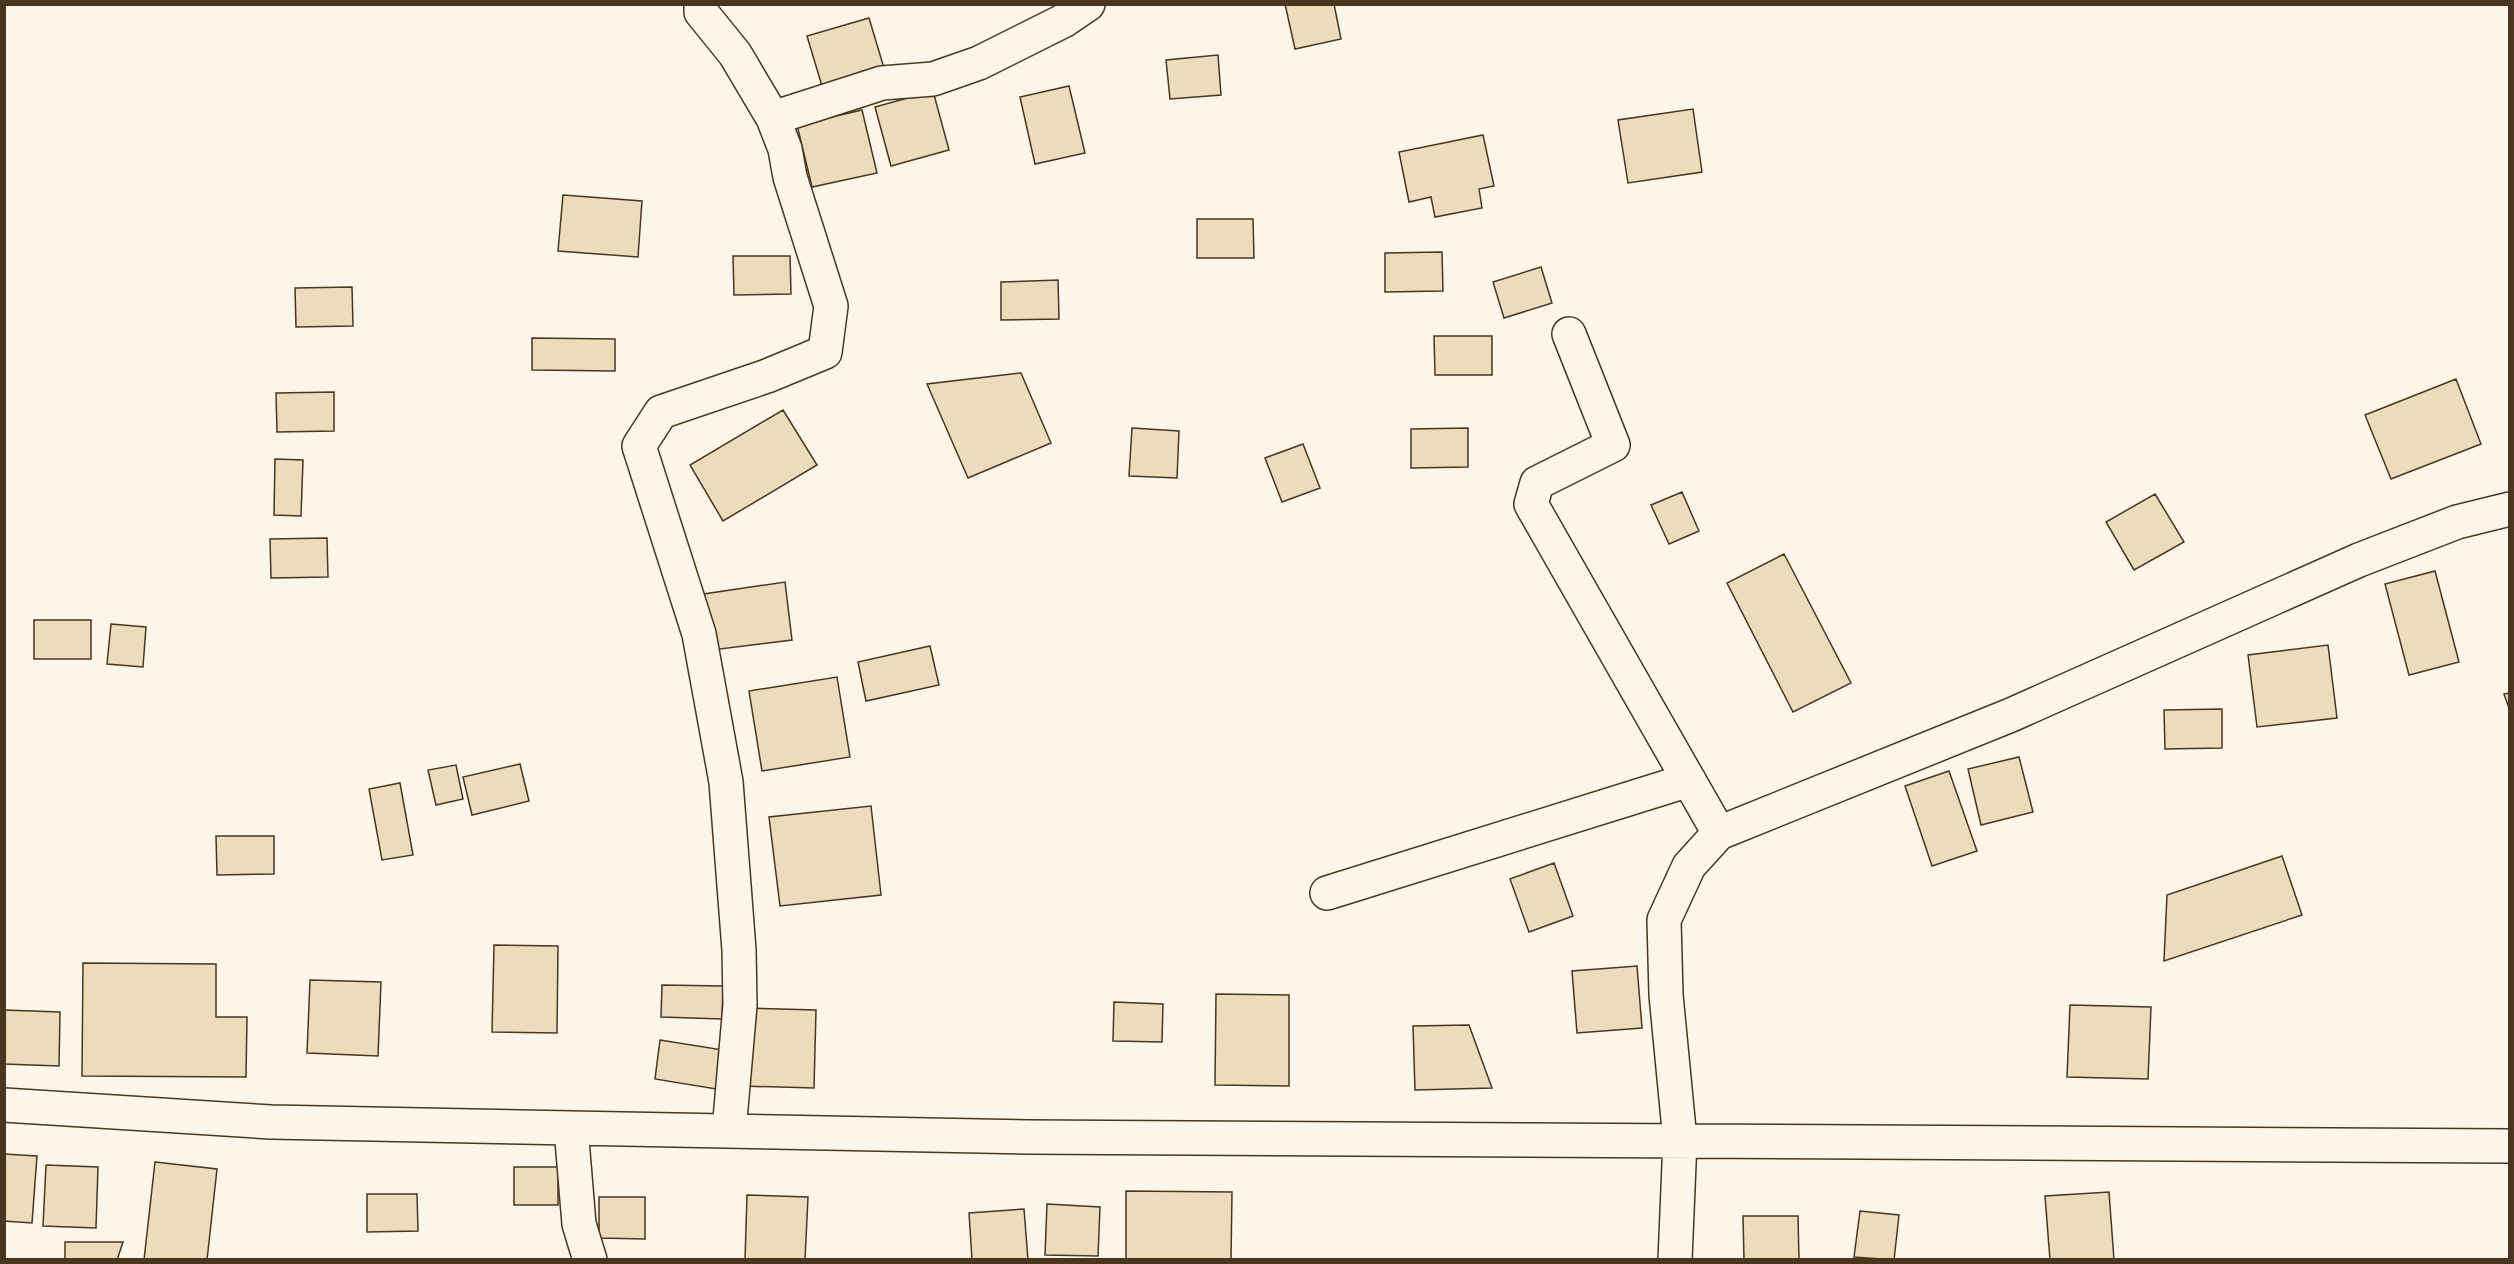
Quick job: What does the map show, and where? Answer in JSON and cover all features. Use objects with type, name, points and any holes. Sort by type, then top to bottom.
[{"type":"street","points":[[701,4],[701,12],[735,54],[773,118],[785,149],[790,177],[831,306],[825,352],[767,376],[661,412],[639,446],[699,634],[726,782],[739,950],[740,1005],[729,1131]]},
{"type":"street","points":[[773,118],[882,83],[933,79],[979,63],[1063,21],[1088,4]]},
{"type":"street","points":[[1569,334],[1613,445],[1537,483],[1531,504],[1719,833]]},
{"type":"street","points":[[1675,1260],[1680,1140],[1666,995],[1664,920],[1689,866],[1719,833],[2012,715],[2359,560],[2457,522],[2510,509]]},
{"type":"street","points":[[1327,893],[1689,780]]},
{"type":"street","points":[[4,1105],[271,1122],[1028,1137],[2510,1146]]},
{"type":"street","points":[[571,1128],[579,1224],[590,1260]]},
{"type":"building","points":[[1285,4],[1334,4],[1341,39],[1295,49]]},
{"type":"building","points":[[869,18],[884,68],[822,86],[807,36]]},
{"type":"building","points":[[1218,55],[1221,95],[1170,99],[1166,60]]},
{"type":"building","points":[[1069,86],[1085,153],[1035,164],[1020,97]]},
{"type":"building","points":[[933,91],[949,150],[891,166],[875,107]]},
{"type":"building","points":[[1693,109],[1702,172],[1628,183],[1618,120]]},
{"type":"building","points":[[862,110],[877,173],[812,187],[797,125]]},
{"type":"building","points":[[1483,135],[1494,186],[1479,189],[1482,208],[1435,217],[1431,197],[1409,202],[1399,152]]},
{"type":"building","points":[[563,195],[642,201],[638,257],[558,251]]},
{"type":"building","points":[[1197,219],[1253,219],[1254,258],[1197,258]]},
{"type":"building","points":[[1442,252],[1443,291],[1385,292],[1385,253]]},
{"type":"building","points":[[733,256],[790,256],[791,294],[734,295]]},
{"type":"building","points":[[1541,267],[1552,303],[1504,318],[1493,282]]},
{"type":"building","points":[[1058,280],[1059,319],[1001,320],[1001,282]]},
{"type":"building","points":[[352,287],[353,326],[296,327],[295,288]]},
{"type":"building","points":[[1434,336],[1492,336],[1492,375],[1435,375]]},
{"type":"building","points":[[532,338],[615,339],[615,371],[532,370]]},
{"type":"building","points":[[1021,373],[1051,443],[968,478],[927,384]]},
{"type":"building","points":[[2456,379],[2481,444],[2391,479],[2365,415]]},
{"type":"building","points":[[334,392],[334,431],[277,432],[276,393]]},
{"type":"building","points":[[783,410],[817,465],[723,521],[690,465]]},
{"type":"building","points":[[1132,428],[1179,431],[1177,478],[1129,476]]},
{"type":"building","points":[[1468,428],[1468,467],[1411,468],[1411,429]]},
{"type":"building","points":[[1303,444],[1320,488],[1282,502],[1265,458]]},
{"type":"building","points":[[275,459],[303,460],[301,516],[274,515]]},
{"type":"building","points":[[1682,492],[1699,531],[1669,544],[1651,505]]},
{"type":"building","points":[[2155,494],[2184,542],[2134,570],[2106,522]]},
{"type":"building","points":[[327,538],[328,577],[271,578],[270,539]]},
{"type":"building","points":[[1784,554],[1851,683],[1793,712],[1727,583]]},
{"type":"building","points":[[2435,571],[2459,662],[2409,675],[2385,584]]},
{"type":"building","points":[[785,582],[792,640],[712,650],[704,594]]},
{"type":"building","points":[[34,620],[91,620],[91,659],[34,659]]},
{"type":"building","points":[[111,624],[146,627],[143,667],[107,664]]},
{"type":"building","points":[[2328,645],[2337,718],[2257,727],[2248,655]]},
{"type":"building","points":[[930,646],[939,685],[866,701],[858,662]]},
{"type":"building","points":[[837,677],[850,757],[762,771],[749,691]]},
{"type":"building","points":[[2510,693],[2510,711],[2504,694]]},
{"type":"building","points":[[2222,709],[2222,748],[2165,749],[2164,710]]},
{"type":"building","points":[[2019,757],[2033,812],[1981,825],[1968,769]]},
{"type":"building","points":[[520,764],[529,801],[472,815],[463,777]]},
{"type":"building","points":[[456,765],[463,799],[436,805],[428,770]]},
{"type":"building","points":[[1949,771],[1977,851],[1932,866],[1905,786]]},
{"type":"building","points":[[400,783],[413,855],[382,860],[369,789]]},
{"type":"building","points":[[871,806],[881,895],[780,906],[769,817]]},
{"type":"building","points":[[216,836],[274,836],[274,874],[217,875]]},
{"type":"building","points":[[2282,856],[2302,915],[2164,961],[2167,895]]},
{"type":"building","points":[[1554,863],[1573,916],[1529,932],[1510,879]]},
{"type":"building","points":[[494,945],[558,946],[557,1033],[492,1032]]},
{"type":"building","points":[[83,963],[216,964],[216,1017],[247,1017],[246,1077],[82,1076]]},
{"type":"building","points":[[1637,966],[1642,1028],[1577,1033],[1572,971]]},
{"type":"building","points":[[310,980],[381,982],[378,1056],[307,1053]]},
{"type":"building","points":[[662,985],[723,986],[722,1019],[661,1017]]},
{"type":"building","points":[[1216,994],[1289,995],[1289,1086],[1215,1085]]},
{"type":"building","points":[[1114,1002],[1163,1004],[1162,1042],[1113,1041]]},
{"type":"building","points":[[2070,1005],[2151,1007],[2148,1079],[2067,1077]]},
{"type":"building","points":[[744,1008],[816,1010],[814,1088],[741,1086]]},
{"type":"building","points":[[4,1010],[60,1012],[59,1066],[4,1064]]},
{"type":"building","points":[[1469,1025],[1492,1088],[1415,1090],[1413,1026]]},
{"type":"building","points":[[660,1040],[723,1050],[716,1089],[655,1079]]},
{"type":"building","points":[[4,1154],[37,1156],[32,1223],[4,1221]]},
{"type":"building","points":[[155,1162],[217,1169],[207,1260],[144,1260]]},
{"type":"building","points":[[46,1165],[98,1167],[96,1228],[43,1226]]},
{"type":"building","points":[[514,1167],[558,1167],[558,1205],[514,1205]]},
{"type":"building","points":[[1126,1191],[1232,1192],[1231,1260],[1126,1259]]},
{"type":"building","points":[[2109,1192],[2114,1260],[2050,1260],[2045,1196]]},
{"type":"building","points":[[367,1194],[417,1194],[418,1231],[367,1232]]},
{"type":"building","points":[[747,1195],[808,1197],[805,1260],[745,1260]]},
{"type":"building","points":[[599,1197],[645,1197],[645,1239],[599,1238]]},
{"type":"building","points":[[1047,1204],[1100,1207],[1098,1256],[1045,1255]]},
{"type":"building","points":[[1024,1209],[1028,1260],[972,1260],[969,1213]]},
{"type":"building","points":[[1860,1211],[1899,1215],[1894,1260],[1854,1257]]},
{"type":"building","points":[[1743,1216],[1798,1216],[1799,1260],[1744,1260]]},
{"type":"building","points":[[65,1242],[123,1242],[117,1260],[65,1260]]}]
